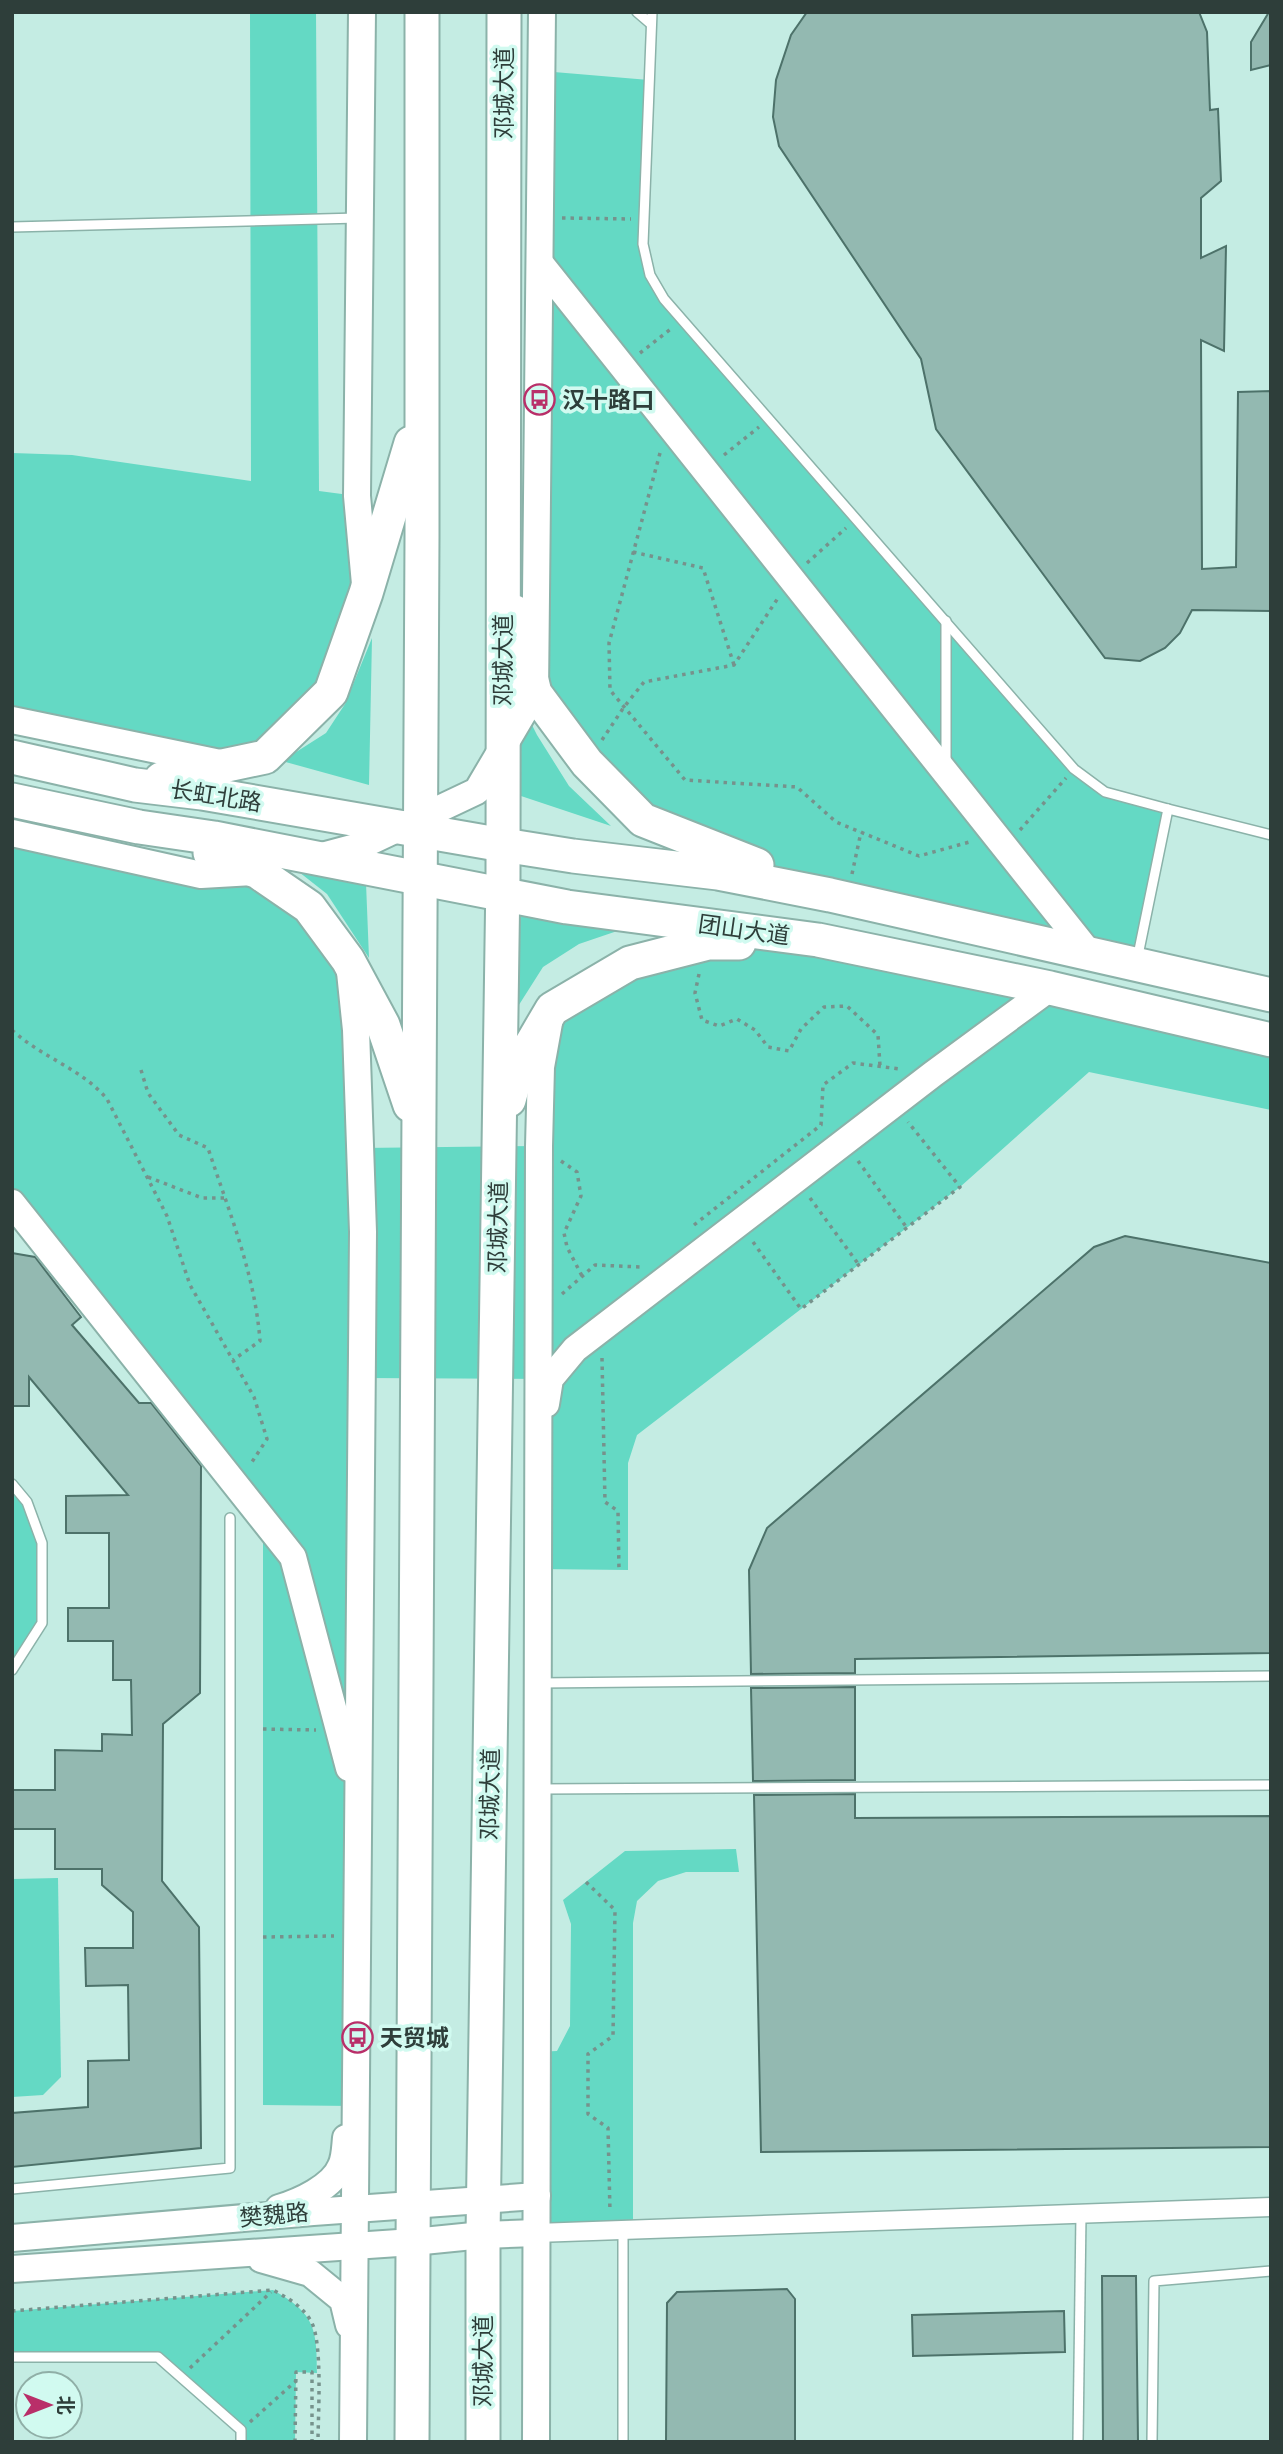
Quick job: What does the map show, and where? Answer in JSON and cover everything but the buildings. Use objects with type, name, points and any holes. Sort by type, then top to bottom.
[{"type":"highway","points":[[412,2442],[422,12]]},
{"type":"highway","name":"邓城大道","points":[[482,2442],[503,845],[504,12]]},
{"type":"highway","points":[[135,785],[265,757],[331,692],[366,593],[422,407]]},
{"type":"highway","points":[[503,562],[535,693],[587,763],[643,820],[838,897]]},
{"type":"highway","name":"长虹北路","points":[[12,757],[135,785],[202,793],[420,831]]},
{"type":"highway","name":"长虹北路","points":[[12,800],[138,827],[214,838]]},
{"type":"highway","points":[[138,827],[258,872],[309,907],[348,960],[383,1025],[419,1131]]},
{"type":"highway","points":[[420,831],[573,856],[718,873],[838,897],[1271,995]]},
{"type":"highway","name":"团山大道","points":[[214,838],[568,906],[818,940],[1050,988],[1271,1040]]},
{"type":"highway","points":[[499,1136],[518,1067],[552,1010],[630,963],[708,943],[833,944]]},
{"type":"street","points":[[362,12],[357,496],[366,593]]},
{"type":"street","points":[[12,833],[201,874],[258,872],[363,845],[477,792],[535,693],[542,12]]},
{"type":"street","points":[[540,263],[1090,954]]},
{"type":"street","points":[[12,720],[229,765]]},
{"type":"street","points":[[348,960],[356,1030],[363,1232],[353,2442]]},
{"type":"street","points":[[538,1451],[550,1379],[575,1349],[933,1074],[1050,988]]},
{"type":"street","points":[[536,2442],[539,1146],[541,1067],[552,1010]]},
{"type":"street","points":[[12,1203],[293,1557],[358,1802]]},
{"type":"street","points":[[246,2218],[290,2205],[329,2183],[341,2167],[356,2085]]},
{"type":"street","name":"樊魏路","points":[[12,2238],[537,2196]]},
{"type":"street","points":[[536,2233],[1271,2207]]},
{"type":"street","name":"樊魏路","points":[[12,2269],[536,2233]]},
{"type":"street","points":[[242,2253],[310,2273],[343,2300],[354,2346]]},
{"type":"lane","points":[[637,12],[651,24]]},
{"type":"lane","points":[[652,12],[643,244],[650,275],[664,299],[1074,769],[1105,792],[1271,835]]},
{"type":"lane","points":[[12,226],[360,218]]},
{"type":"lane","points":[[946,621],[946,772]]},
{"type":"lane","points":[[1136,965],[1168,809]]},
{"type":"lane","points":[[12,1484],[27,1502],[42,1543],[42,1623],[12,1670]]},
{"type":"lane","points":[[12,2189],[230,2168],[230,1518]]},
{"type":"lane","points":[[538,1683],[1271,1676]]},
{"type":"lane","points":[[537,1789],[1271,1785]]},
{"type":"lane","points":[[1078,2442],[1082,2214]]},
{"type":"lane","points":[[617,2230],[622,2442]]},
{"type":"lane","points":[[1152,2442],[1154,2281],[1271,2271]]},
{"type":"lane","points":[[12,2357],[158,2357],[241,2430],[241,2442]]},
{"type":"path","points":[[540,218],[643,219]]},
{"type":"path","points":[[622,367],[682,320]]},
{"type":"path","points":[[705,471],[769,419]]},
{"type":"path","points":[[668,424],[609,643],[610,690],[685,780],[797,787],[836,822],[919,856],[1000,841],[1074,769]]},
{"type":"path","points":[[587,763],[624,707],[645,682],[734,665],[790,578],[856,519]]},
{"type":"path","points":[[633,552],[703,568],[734,665]]},
{"type":"path","points":[[838,897],[861,832]]},
{"type":"path","points":[[708,943],[695,993],[702,1020],[719,1026],[737,1019],[755,1030],[768,1047],[789,1051],[801,1029],[824,1007],[847,1006],[878,1035],[880,1066]]},
{"type":"path","points":[[12,1030],[29,1046],[96,1086],[107,1099],[167,1216],[190,1285],[254,1397],[267,1439],[237,1486]]},
{"type":"path","points":[[694,1225],[821,1125],[823,1084],[853,1063],[933,1074]]},
{"type":"path","points":[[141,1070],[148,1093],[179,1135],[208,1148],[250,1273],[258,1308],[260,1341],[233,1360]]},
{"type":"path","points":[[739,1223],[801,1309],[960,1188],[894,1104]]},
{"type":"path","points":[[844,1142],[907,1228]]},
{"type":"path","points":[[539,1146],[576,1172],[581,1196],[564,1233],[567,1247],[582,1276]]},
{"type":"path","points":[[146,1176],[202,1198],[224,1198]]},
{"type":"path","points":[[796,1180],[859,1265]]},
{"type":"path","points":[[557,1298],[595,1265],[640,1268],[651,1259]]},
{"type":"path","points":[[602,1328],[605,1502],[618,1511],[619,1570]]},
{"type":"path","points":[[262,1729],[339,1731]]},
{"type":"path","points":[[586,1882],[615,1910],[613,2036],[588,2054],[588,2114],[608,2128],[617,2230]]},
{"type":"path","points":[[263,1937],[357,1936]]},
{"type":"path","points":[[12,2311],[273,2290],[295,2302],[312,2322],[317,2349],[318,2442]]},
{"type":"path","points":[[181,2377],[273,2290]]},
{"type":"path","points":[[295,2442],[296,2372],[312,2372],[312,2442]]},
{"type":"path","points":[[241,2430],[296,2381]]},
{"type":"green space","points":[[250,12],[316,12],[319,491],[357,496],[366,593],[331,692],[265,757],[12,720],[12,453],[72,455],[251,481]]},
{"type":"green space","points":[[542,71],[649,80],[643,244],[664,299],[1074,769],[1105,792],[1168,809],[1136,965],[830,895],[643,820],[535,693]]},
{"type":"green space","points":[[372,638],[369,785],[282,761],[326,733],[345,704]]},
{"type":"green space","points":[[515,691],[537,735],[569,786],[611,826],[515,794]]},
{"type":"green space","points":[[12,833],[258,872],[348,960],[361,1148],[539,1146],[552,1009],[630,963],[818,940],[1271,1040],[1271,1110],[1089,1072],[960,1187],[637,1435],[628,1463],[628,1570],[538,1569],[549,1379],[362,1378],[352,2106],[263,2105],[263,1519],[12,1203]]},
{"type":"green space","points":[[285,861],[366,883],[369,958],[327,894]]},
{"type":"green space","points":[[516,908],[626,928],[579,944],[543,967],[510,1019]]},
{"type":"green space","points":[[12,1486],[27,1502],[42,1543],[42,1623],[12,1670]]},
{"type":"green space","points":[[736,1849],[739,1872],[686,1872],[658,1881],[637,1901],[633,1923],[633,2230],[536,2233],[537,2052],[557,2051],[570,2026],[571,1924],[563,1900],[625,1851]]},
{"type":"green space","points":[[58,1878],[61,2077],[43,2095],[12,2097],[12,1879]]},
{"type":"green space","points":[[273,2290],[305,2314],[316,2344],[317,2373],[296,2372],[295,2442],[241,2442],[240,2430],[158,2357],[12,2357],[12,2311]]},
{"type":"place","name":"汉十路口","points":[[539,400]]},
{"type":"place","name":"天贸城","points":[[357,2038]]}]
